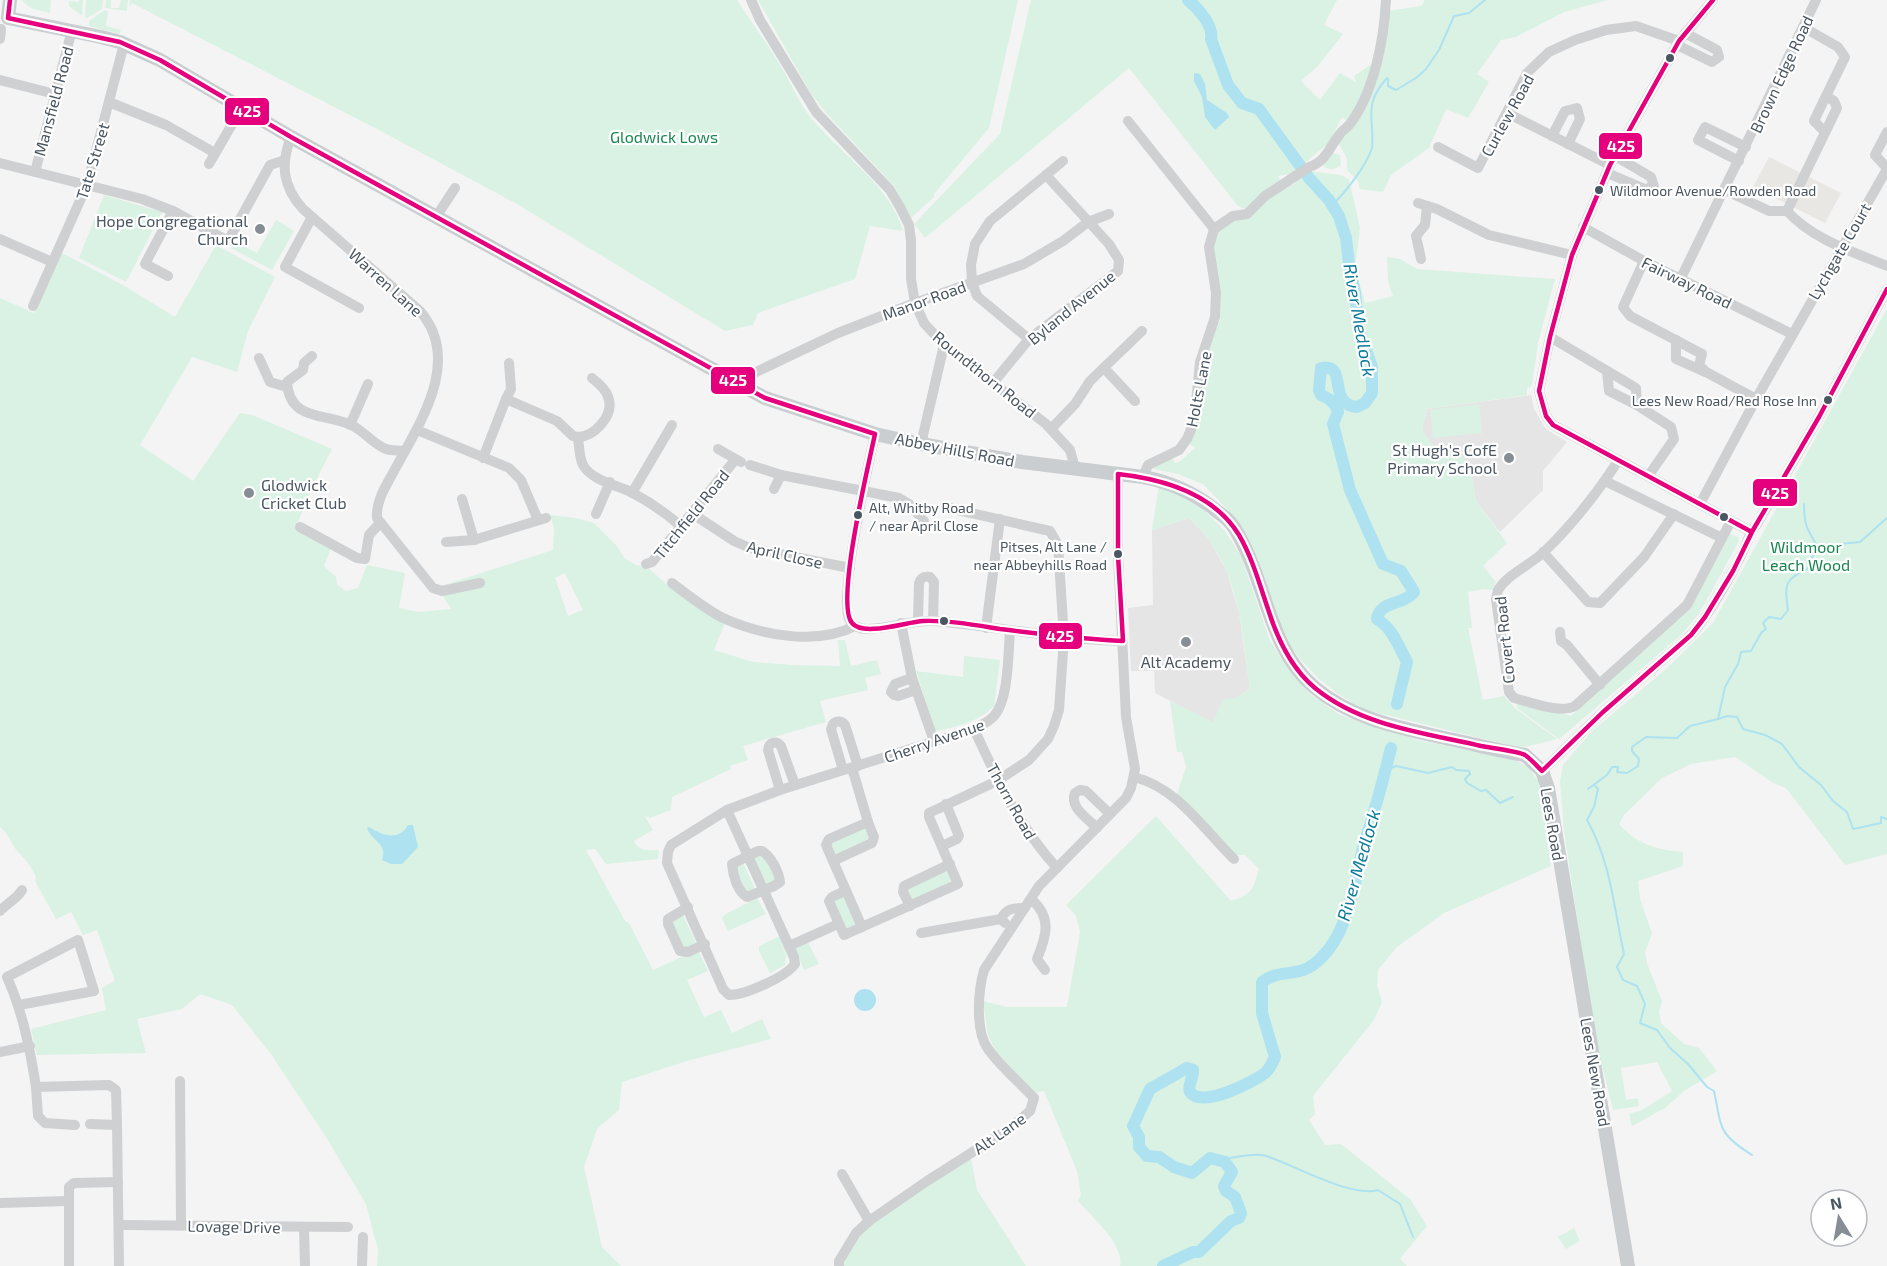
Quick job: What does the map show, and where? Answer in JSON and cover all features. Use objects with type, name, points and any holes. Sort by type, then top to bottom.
[{"type":"main road","points":[[2,23],[10,0]]},
{"type":"main road","points":[[15,0],[34,22]]},
{"type":"main road","name":"Abbey Hills Road","points":[[2,23],[34,22],[72,30],[124,44],[160,60],[291,137],[767,399],[875,434],[921,444],[1022,462],[1143,477],[1180,486],[1228,519],[1239,535],[1253,564],[1281,645],[1314,687],[1348,710],[1377,721],[1525,755],[1542,771]]},
{"type":"main road","name":"Lees Road","points":[[1542,771],[1548,788],[1563,879]]},
{"type":"main road","name":"Lees New Road","points":[[1563,879],[1628,1266]]},
{"type":"street","name":"Roundthorn Road","points":[[751,0],[760,20],[816,112],[890,190],[900,207],[909,225],[911,279],[915,303],[924,323],[944,345],[1051,429],[1070,450],[1075,468]]},
{"type":"street","points":[[1128,121],[1214,229],[1233,216],[1247,214],[1265,196],[1314,165],[1327,154],[1349,125],[1359,108],[1376,67],[1386,0]]},
{"type":"street","points":[[1713,0],[1680,40],[1611,165],[1583,227],[1572,255],[1550,338],[1539,391],[1546,416],[1554,425],[1750,531]]},
{"type":"street","name":"Brown Edge Road","points":[[1680,280],[1816,0]]},
{"type":"street","name":"Curlew Road","points":[[1438,147],[1478,168],[1527,73],[1549,52],[1575,40],[1605,30],[1636,26],[1680,40]]},
{"type":"street","points":[[1787,211],[1837,108],[1834,101],[1827,96],[1845,57],[1838,46],[1803,27]]},
{"type":"street","name":"Mansfield Road","points":[[35,172],[72,30]]},
{"type":"street","name":"Tate Street","points":[[33,306],[87,185],[124,44]]},
{"type":"street","points":[[0,80],[55,94]]},
{"type":"street","points":[[109,102],[166,125],[215,153]]},
{"type":"street","points":[[1552,136],[1565,111],[1577,108],[1580,119],[1568,144]]},
{"type":"street","points":[[209,164],[242,109]]},
{"type":"street","points":[[1507,113],[1611,165]]},
{"type":"street","name":"Brown Edge Road","points":[[1739,162],[1698,140],[1705,127],[1746,147]]},
{"type":"street","name":"Lychgate Court","points":[[1700,504],[1792,334],[1887,169],[1875,154],[1887,132]]},
{"type":"street","name":"Warren Lane","points":[[291,137],[284,154],[285,177],[291,196],[420,311],[428,320],[437,348],[438,370],[432,397],[376,506],[376,518],[380,523]]},
{"type":"street","points":[[0,163],[142,200],[173,211],[228,241],[270,165],[285,160]]},
{"type":"street","points":[[1029,339],[978,296],[972,282],[971,265],[975,244],[990,221],[1063,161]]},
{"type":"street","name":"Byland Avenue","points":[[993,383],[1029,339],[1118,271],[1119,260],[1109,244],[1046,175]]},
{"type":"street","points":[[436,217],[455,188]]},
{"type":"street","points":[[1725,190],[1769,211],[1787,211],[1799,224],[1841,247],[1887,266]]},
{"type":"street","points":[[1420,259],[1416,236],[1425,225],[1422,204],[1489,235],[1572,255]]},
{"type":"street","points":[[168,276],[145,264],[173,211]]},
{"type":"street","name":"Manor Road","points":[[735,382],[838,333],[1024,264],[1063,241],[1088,222],[1109,214]]},
{"type":"street","points":[[312,217],[285,267],[359,308]]},
{"type":"street","name":"Fairway Road","points":[[1583,227],[1680,280],[1792,334]]},
{"type":"street","name":"Holts Lane","points":[[1143,477],[1148,465],[1179,450],[1187,439],[1194,422],[1200,362],[1215,317],[1216,293],[1209,247],[1214,229]]},
{"type":"street","points":[[0,239],[52,262]]},
{"type":"street","points":[[1644,261],[1623,307],[1630,316],[1702,354],[1699,365],[1706,372]]},
{"type":"street","points":[[1542,771],[1596,719],[1691,635],[1702,622],[1744,550],[1750,531],[1757,524],[1819,417],[1887,289]]},
{"type":"street","points":[[1051,429],[1075,405],[1090,381],[1142,331]]},
{"type":"street","points":[[1550,338],[1636,388],[1636,405]]},
{"type":"street","points":[[1676,340],[1676,359],[1756,399]]},
{"type":"street","points":[[921,444],[944,345]]},
{"type":"street","points":[[259,358],[270,382],[287,384],[303,370],[304,363],[312,356]]},
{"type":"street","points":[[483,458],[511,389],[509,363]]},
{"type":"street","points":[[1104,368],[1135,401]]},
{"type":"street","points":[[1607,372],[1609,391],[1671,427],[1674,439],[1649,475]]},
{"type":"street","points":[[506,399],[557,421],[573,436],[585,437],[597,429],[608,414],[610,402],[604,389],[592,378]]},
{"type":"street","points":[[287,384],[288,393],[294,405],[318,417],[350,424],[386,449],[404,451]]},
{"type":"street","points":[[350,424],[368,384]]},
{"type":"street","points":[[632,492],[672,425]]},
{"type":"street","points":[[417,430],[508,468],[521,480],[542,519],[474,540],[446,542]]},
{"type":"street","points":[[672,583],[723,618],[755,629],[799,637],[841,633],[852,623],[850,568],[861,490],[875,434]]},
{"type":"street","points":[[578,436],[581,463],[589,473],[632,492],[653,507],[663,511],[682,527]]},
{"type":"street","points":[[718,449],[735,460],[781,475],[899,498],[909,504],[924,522]]},
{"type":"street","name":"Titchfield Road","points":[[646,564],[652,562],[682,527],[735,460]]},
{"type":"street","name":"Covert Road","points":[[1618,461],[1605,481],[1543,552],[1498,591],[1496,598],[1509,692],[1514,698],[1566,709],[1575,706],[1687,605],[1731,522]]},
{"type":"street","points":[[1118,474],[1118,555],[1126,717],[1134,761],[1134,777],[1147,780],[1167,792],[1204,825],[1233,860]]},
{"type":"street","points":[[774,489],[781,475]]},
{"type":"street","points":[[1605,481],[1722,538]]},
{"type":"street","points":[[596,514],[610,482]]},
{"type":"street","points":[[462,500],[474,540]]},
{"type":"street","points":[[845,891],[832,897],[829,901],[844,935],[958,884],[929,814],[932,810],[997,781],[1029,760],[1048,739],[1059,710],[1064,638],[1058,545],[1050,531],[949,508]]},
{"type":"street","name":"April Close","points":[[693,514],[734,541],[750,548],[850,568]]},
{"type":"street","points":[[1543,552],[1588,602],[1600,603],[1644,557],[1674,514]]},
{"type":"street","points":[[986,628],[1000,519]]},
{"type":"street","points":[[300,527],[357,558],[364,559],[369,534],[380,523],[433,588],[442,591],[480,583]]},
{"type":"street","points":[[918,621],[919,583],[921,578],[926,576],[934,582],[933,621]]},
{"type":"street","points":[[852,623],[864,629],[933,621],[1064,638],[1123,641]]},
{"type":"street","points":[[901,623],[912,678],[934,741]]},
{"type":"street","name":"Cherry Avenue","points":[[789,946],[795,964],[785,974],[739,994],[729,995],[723,989],[705,944],[667,863],[671,845],[727,810],[795,785],[974,729],[990,721],[1001,705],[1010,631]]},
{"type":"street","points":[[1560,632],[1561,641],[1567,645],[1600,685]]},
{"type":"street","points":[[912,678],[895,684],[891,692],[898,696],[916,690]]},
{"type":"street","name":"Thorn Road","points":[[974,729],[997,781],[1018,818],[1037,846],[1057,868]]},
{"type":"street","points":[[780,790],[768,750],[769,745],[773,742],[782,746],[795,785]]},
{"type":"street","points":[[833,861],[872,843],[874,837],[851,768]]},
{"type":"street","name":"Alt Lane","points":[[839,1266],[839,1262],[856,1233],[869,1221],[1009,1129],[1030,1111],[1034,1098],[987,1048],[979,1013],[980,983],[984,970],[1039,886],[1126,798],[1134,777]]},
{"type":"street","points":[[1097,828],[1075,805],[1073,799],[1075,793],[1080,790],[1086,791],[1110,814]]},
{"type":"street","points":[[942,846],[959,836],[946,804]]},
{"type":"street","points":[[727,810],[789,946],[838,924]]},
{"type":"street","points":[[862,927],[826,845],[829,839],[868,822]]},
{"type":"street","points":[[758,851],[765,851],[779,877],[779,884],[764,891],[747,897],[741,892],[733,873],[732,864],[758,851]]},
{"type":"street","points":[[910,906],[903,892],[904,886],[950,864]]},
{"type":"street","points":[[0,911],[22,890]]},
{"type":"street","points":[[1028,903],[1043,915],[1047,929],[1037,959],[1045,970]]},
{"type":"street","name":"Alt Lane","points":[[921,933],[1001,919],[1009,909],[1028,903]]},
{"type":"street","points":[[688,907],[668,919],[680,951],[688,952],[705,944]]},
{"type":"street","points":[[1001,919],[1011,929]]},
{"type":"street","points":[[20,1005],[94,991],[78,940],[7,977],[20,1005],[30,1046],[38,1116],[45,1123],[75,1125]]},
{"type":"street","points":[[0,1052],[30,1046]]},
{"type":"street","points":[[180,1081],[181,1225]]},
{"type":"street","points":[[36,1087],[109,1085],[116,1090],[119,1266]]},
{"type":"street","points":[[90,1124],[117,1125]]},
{"type":"street","points":[[842,1174],[869,1221]]},
{"type":"street","points":[[69,1266],[69,1187],[74,1183],[118,1182]]},
{"type":"street","points":[[0,1203],[68,1201]]},
{"type":"street","name":"Lovage Drive","points":[[119,1225],[348,1227]]},
{"type":"street","points":[[304,1227],[305,1266]]},
{"type":"street","points":[[363,1237],[363,1266]]},
{"type":"shaded area","points":[[1769,157],[1841,193],[1825,223],[1753,187]]},
{"type":"shaded area","name":"St Hugh's CofE Primary School","points":[[1531,395],[1534,409],[1546,429],[1567,442],[1543,471],[1543,490],[1500,532],[1476,501],[1470,466],[1457,451],[1433,446],[1422,430],[1427,409]]},
{"type":"shaded area","name":"Alt Academy","points":[[1189,518],[1209,539],[1227,572],[1239,613],[1250,689],[1236,698],[1213,723],[1155,693],[1154,671],[1131,671],[1128,608],[1153,605],[1152,530]]},
{"type":"green space","points":[[22,0],[51,0],[50,13],[31,8]]},
{"type":"green space","points":[[83,0],[82,16],[69,6],[69,1],[79,2]]},
{"type":"green space","points":[[86,0],[103,0],[102,9],[85,17]]},
{"type":"green space","points":[[106,0],[111,0],[111,8],[119,8],[121,0],[128,0],[127,11],[105,8]]},
{"type":"green space","name":"Glodwick Lows","points":[[130,0],[737,0],[784,71],[808,114],[875,184],[897,214],[903,231],[870,226],[855,279],[758,313],[753,325],[725,331],[517,204],[132,3],[129,8]]},
{"type":"green space","points":[[758,0],[1018,0],[989,128],[934,194],[934,197],[911,218],[895,187],[826,113],[810,92]]},
{"type":"green space","points":[[1031,0],[1337,0],[1324,25],[1343,34],[1318,66],[1301,81],[1320,100],[1340,73],[1356,82],[1354,76],[1370,65],[1373,71],[1348,122],[1342,117],[1329,143],[1291,174],[1278,176],[1281,181],[1276,195],[1280,189],[1294,184],[1295,180],[1310,171],[1340,175],[1349,179],[1360,228],[1355,268],[1365,303],[1393,296],[1388,281],[1387,257],[1400,259],[1417,269],[1555,279],[1538,343],[1532,385],[1527,389],[1527,395],[1427,409],[1422,429],[1433,446],[1457,451],[1470,466],[1476,501],[1507,543],[1483,566],[1496,582],[1492,590],[1468,592],[1472,628],[1468,628],[1483,700],[1504,696],[1516,709],[1557,739],[1521,748],[1362,709],[1337,693],[1318,678],[1286,640],[1245,535],[1229,511],[1203,484],[1178,474],[1154,469],[1155,464],[1172,458],[1175,463],[1179,462],[1195,448],[1188,443],[1205,361],[1215,325],[1220,321],[1221,292],[1216,280],[1211,247],[1216,233],[1248,210],[1238,206],[1129,68],[925,238],[914,224],[1000,134]]},
{"type":"green space","points":[[1425,0],[1608,0],[1564,12],[1516,37],[1501,40],[1477,74],[1489,82],[1468,118],[1446,109],[1429,148],[1391,175],[1383,192],[1360,189],[1358,181],[1347,170],[1347,159],[1339,144],[1340,137],[1356,121],[1388,11],[1421,6]]},
{"type":"green space","points":[[105,10],[108,11],[106,26],[121,30],[119,34],[89,26],[89,21]]},
{"type":"green space","points":[[1333,153],[1340,155],[1341,164],[1328,169],[1323,163]]},
{"type":"green space","points":[[104,195],[162,212],[126,282],[79,258]]},
{"type":"green space","points":[[276,220],[294,231],[272,270],[231,248],[235,242],[257,253]]},
{"type":"green space","points":[[216,245],[275,277],[248,331],[237,372],[192,357],[140,445],[193,481],[240,413],[252,415],[332,449],[295,529],[332,545],[324,566],[336,577],[337,585],[346,591],[358,588],[367,565],[405,573],[399,608],[418,612],[451,609],[438,587],[553,550],[554,529],[550,515],[576,518],[594,523],[616,545],[625,559],[636,565],[647,567],[669,586],[725,623],[714,650],[753,662],[840,666],[838,640],[845,640],[851,666],[877,660],[881,674],[865,678],[868,690],[820,701],[826,722],[743,746],[748,760],[730,766],[731,769],[672,797],[671,810],[650,818],[645,816],[653,830],[634,841],[641,849],[659,850],[658,859],[606,864],[595,849],[586,850],[625,921],[629,923],[653,970],[695,951],[699,952],[708,971],[687,980],[704,1017],[721,1010],[732,1033],[762,1019],[771,1039],[687,1061],[622,1082],[619,1110],[597,1129],[584,1167],[602,1247],[621,1266],[377,1266],[378,1250],[366,1204],[326,1137],[271,1054],[232,1005],[200,994],[182,1009],[137,1019],[146,1053],[37,1055],[31,1029],[106,1010],[102,988],[115,981],[97,930],[83,935],[71,912],[56,919],[35,881],[36,877],[31,867],[0,827],[0,298],[34,313],[62,253],[123,285],[175,317]],"holes":[[[565,573],[583,610],[568,616],[555,578]]]},
{"type":"green space","name":"Wildmoor Leach Wood","points":[[1887,309],[1887,854],[1845,865],[1786,788],[1773,783],[1735,757],[1691,764],[1662,778],[1624,815],[1619,824],[1633,837],[1656,848],[1683,852],[1683,866],[1638,881],[1640,899],[1652,933],[1645,953],[1662,1001],[1659,1012],[1661,1023],[1684,1044],[1699,1048],[1717,1071],[1684,1091],[1665,1108],[1632,1126],[1629,1114],[1642,1110],[1672,1091],[1657,1062],[1621,1068],[1626,1100],[1638,1098],[1639,1106],[1613,1110],[1595,1037],[1564,831],[1560,781],[1563,765],[1591,732],[1666,669],[1713,623]]},
{"type":"green space","points":[[1479,404],[1482,433],[1433,438],[1430,410]]},
{"type":"green space","points":[[1159,486],[1179,491],[1200,506],[1225,531],[1241,556],[1270,641],[1309,693],[1340,715],[1417,740],[1513,759],[1528,767],[1539,782],[1551,866],[1444,913],[1397,947],[1378,970],[1377,986],[1382,1002],[1374,1020],[1313,1096],[1315,1114],[1309,1120],[1325,1145],[1341,1144],[1410,1199],[1427,1226],[1400,1259],[1407,1266],[1120,1266],[1120,1258],[1112,1240],[1078,1201],[1081,1195],[1077,1171],[1044,1091],[1034,1093],[995,1050],[988,1035],[983,1001],[1007,1007],[1067,1007],[1080,932],[1076,916],[1066,905],[1156,816],[1231,901],[1248,893],[1257,876],[1259,869],[1245,855],[1234,855],[1176,797],[1186,767],[1182,752],[1177,752],[1170,701],[1213,722],[1223,699],[1236,698],[1250,689],[1234,591],[1219,555],[1206,536],[1189,518],[1152,530]]},
{"type":"green space","points":[[1730,534],[1738,537],[1739,541],[1699,614],[1681,635],[1559,739],[1517,708],[1516,701],[1571,716],[1688,607]]},
{"type":"green space","points":[[1737,550],[1701,617],[1684,637],[1551,752],[1683,636],[1700,616]]},
{"type":"green space","points":[[964,656],[1000,660],[994,706],[974,720],[935,731],[916,671],[963,677]]},
{"type":"green space","points":[[866,828],[869,837],[866,841],[836,855],[830,843]]},
{"type":"green space","points":[[764,855],[776,878],[773,883],[766,885],[754,857]]},
{"type":"green space","points":[[742,861],[756,891],[747,894],[734,867]]},
{"type":"green space","points":[[948,870],[950,883],[913,900],[909,897],[907,888]]},
{"type":"green space","points":[[841,897],[844,898],[855,921],[855,925],[848,929],[844,928],[835,901]]},
{"type":"green space","points":[[757,898],[766,914],[728,931],[722,918],[724,915]]},
{"type":"green space","points":[[682,913],[696,943],[687,948],[681,945],[671,919]]},
{"type":"green space","points":[[778,937],[789,957],[779,940],[786,956],[785,965],[770,973],[759,951],[759,946]]},
{"type":"green space","points":[[808,942],[819,964],[804,970],[796,947]]},
{"type":"green space","points":[[971,1158],[977,1190],[1026,1266],[844,1266],[849,1250],[877,1219]]},
{"type":"green space","points":[[1574,1228],[1580,1241],[1566,1249],[1558,1237]]},
{"type":"water","points":[[1194,73],[1200,74],[1205,84],[1207,100],[1227,113],[1229,117],[1215,130],[1205,117],[1202,97],[1194,81]]},
{"type":"water","points":[[408,825],[413,825],[418,847],[402,864],[391,864],[382,860],[383,850],[367,828],[395,835],[400,834]]},
{"type":"water","points":[[865,989],[873,992],[876,1000],[873,1008],[865,1011],[857,1008],[854,1000],[857,992]]},
{"type":"waterway","name":"River Medlock","points":[[1188,0],[1208,23],[1211,39],[1228,85],[1242,103],[1259,109],[1309,178],[1329,200],[1339,216],[1346,238],[1359,330],[1372,367],[1372,393],[1365,403],[1357,407],[1348,404],[1339,392],[1334,371],[1329,368],[1321,368],[1319,390],[1321,395],[1336,406],[1338,412],[1333,424],[1350,490],[1383,564],[1401,571],[1414,592],[1382,609],[1377,619],[1391,633],[1407,662],[1397,704]]},
{"type":"waterway","points":[[1332,205],[1355,178],[1372,148],[1371,114],[1375,96],[1382,84],[1387,78],[1388,86],[1396,90],[1416,78],[1426,69],[1439,50],[1454,16],[1469,13],[1485,0]]},
{"type":"waterway","points":[[1804,504],[1807,526],[1817,546]]},
{"type":"waterway","points":[[1588,789],[1607,775],[1612,767],[1618,767],[1617,772],[1627,773],[1638,766],[1639,759],[1632,751],[1632,747],[1646,737],[1677,738],[1690,726],[1718,719],[1725,687],[1738,664],[1741,652],[1751,651],[1761,633],[1766,629],[1763,623],[1769,617],[1781,619],[1788,610],[1787,585],[1793,577],[1807,569],[1817,546],[1860,542],[1887,518]]},
{"type":"waterway","points":[[1718,719],[1727,716],[1737,717],[1743,729],[1765,735],[1782,744],[1799,767],[1821,785],[1833,801],[1847,812],[1853,829],[1881,823],[1881,817],[1887,819]]},
{"type":"waterway","name":"River Medlock","points":[[1163,1266],[1193,1252],[1199,1252],[1231,1221],[1239,1218],[1241,1213],[1235,1197],[1226,1191],[1224,1186],[1232,1172],[1225,1162],[1210,1158],[1192,1173],[1174,1167],[1159,1157],[1147,1156],[1139,1147],[1139,1137],[1133,1126],[1150,1089],[1187,1068],[1193,1070],[1190,1092],[1196,1096],[1205,1097],[1228,1092],[1259,1077],[1270,1068],[1275,1057],[1262,1013],[1262,982],[1277,975],[1298,972],[1312,965],[1330,948],[1338,935],[1349,906],[1391,748]]},
{"type":"waterway","points":[[1385,773],[1396,766],[1428,773],[1452,767],[1456,770],[1469,771],[1470,774],[1465,779],[1467,783],[1481,791],[1486,790],[1500,803],[1513,797]]},
{"type":"waterway","points":[[1595,786],[1598,789],[1594,807],[1587,820],[1602,852],[1614,903],[1624,954],[1617,967],[1623,980],[1637,986],[1645,1004],[1640,1023],[1657,1030],[1670,1048],[1688,1064],[1707,1087],[1714,1091],[1723,1129],[1732,1141],[1752,1155]]},
{"type":"waterway","points":[[1225,1162],[1229,1158],[1262,1155],[1338,1185],[1366,1191],[1378,1190],[1400,1204],[1413,1237]]},
{"type":"transit line","name":"425","points":[[10,0],[8,18],[120,42],[160,60],[291,137],[765,398],[875,434],[850,562],[848,610],[852,623],[858,627],[875,629],[923,621],[942,621],[1123,641],[1118,555],[1118,474],[1135,476],[1186,491],[1202,499],[1228,521],[1239,535],[1248,554],[1281,643],[1299,672],[1315,688],[1333,701],[1373,720],[1416,732],[1522,754],[1542,771],[1603,712],[1691,635],[1705,617],[1819,417],[1887,289]]},
{"type":"transit line","name":"425","points":[[1713,0],[1679,41],[1610,165],[1572,255],[1550,337],[1539,391],[1546,416],[1553,425],[1750,531]]},
{"type":"place","name":"Wildmoor Avenue/Rowden Road","points":[[1599,190]]},
{"type":"place","name":"Hope Congregational Church","points":[[260,229]]},
{"type":"place","name":"Lees New Road/Red Rose Inn","points":[[1828,400]]},
{"type":"place","name":"St Hugh's CofE Primary School","points":[[1509,458]]},
{"type":"place","name":"Glodwick Cricket Club","points":[[249,493]]},
{"type":"place","name":"Alt, Whitby Road / near April Close","points":[[858,515]]},
{"type":"place","name":"Pitses, Alt Lane / near Abbeyhills Road","points":[[1118,554]]},
{"type":"place","name":"Alt Academy","points":[[1186,642]]}]
